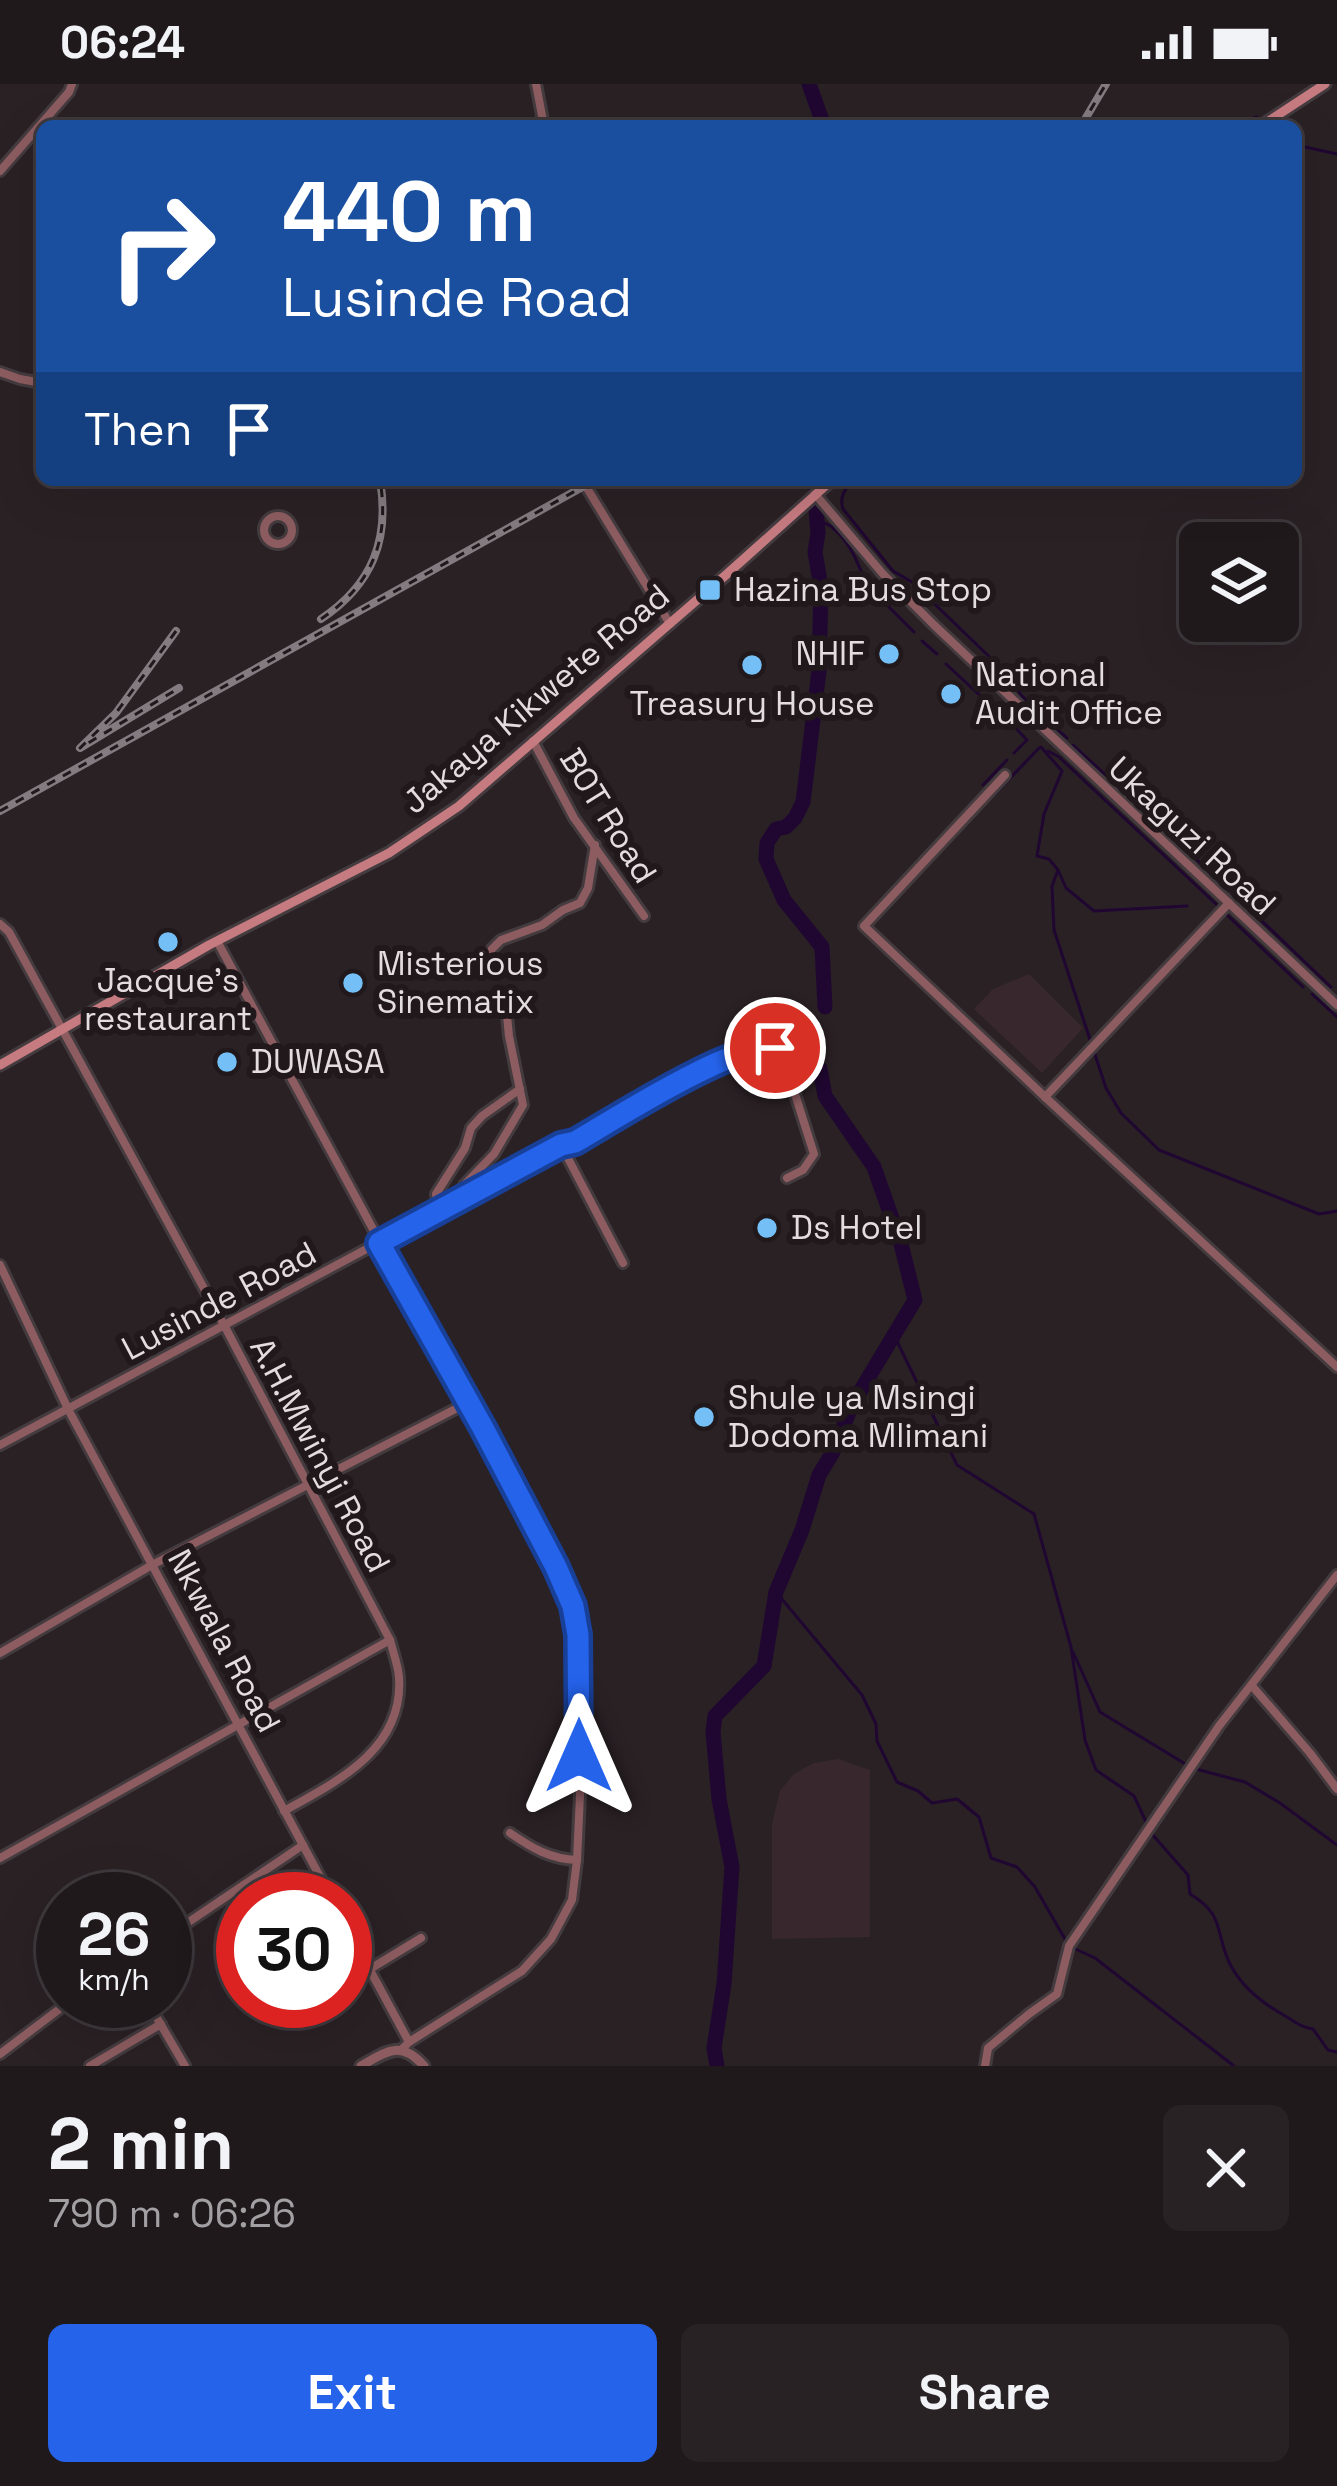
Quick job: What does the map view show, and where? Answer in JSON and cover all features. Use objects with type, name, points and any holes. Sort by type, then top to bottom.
[{"type":"main road","points":[[1270,120],[1325,84]]},
{"type":"main road","name":"Jakaya Kikwete Road","points":[[0,1065],[217,941],[389,853],[459,806],[825,486]]},
{"type":"street","points":[[45,120],[72,84]]},
{"type":"street","points":[[536,84],[543,120]]},
{"type":"street","points":[[0,171],[36,130]]},
{"type":"street","points":[[0,372],[36,382]]},
{"type":"street","points":[[586,486],[670,624]]},
{"type":"street","name":"Ukaguzi Road","points":[[815,494],[934,625],[1337,1005]]},
{"type":"street","name":"BOT Road","points":[[533,741],[574,818],[644,916]]},
{"type":"street","points":[[1006,775],[864,926],[1337,1367]]},
{"type":"street","points":[[484,964],[501,940],[542,925],[580,903],[588,888],[595,844]]},
{"type":"street","points":[[1045,1097],[1229,903]]},
{"type":"street","name":"A.H.Mwinyi Road","points":[[0,924],[9,932],[224,1325],[390,1640],[399,1675],[388,1733],[359,1766],[284,1811]]},
{"type":"street","points":[[217,941],[469,1402],[573,1606],[579,1654],[580,1795],[572,1900],[551,1939],[522,1971],[407,2048],[361,2066]]},
{"type":"street","points":[[459,1200],[464,1184],[487,1164],[521,1111],[506,1006]]},
{"type":"street","name":"Lusinde Road","points":[[0,1445],[707,1068],[763,1045],[775,1048],[788,1072],[814,1154],[803,1170],[788,1178]]},
{"type":"street","points":[[438,1211],[436,1195],[472,1128],[520,1089]]},
{"type":"street","points":[[561,1145],[623,1263]]},
{"type":"street","name":"Nkwala Road","points":[[1,1271],[68,1409],[317,1872]]},
{"type":"street","points":[[0,1653],[152,1565],[469,1402]]},
{"type":"street","points":[[985,2066],[988,2048],[1057,1994],[1070,1946],[1220,1726],[1337,1575]]},
{"type":"street","points":[[0,1858],[390,1640]]},
{"type":"street","points":[[1253,1687],[1337,1789]]},
{"type":"street","points":[[510,1833],[559,1860],[577,1860]]},
{"type":"street","points":[[192,1920],[302,1845]]},
{"type":"street","points":[[372,1968],[421,1938]]},
{"type":"street","points":[[372,1973],[407,2048],[424,2066]]},
{"type":"street","points":[[0,2054],[36,2027]]},
{"type":"street","points":[[90,2066],[154,2028]]},
{"type":"street","points":[[163,2028],[184,2066]]},
{"type":"shaded area","points":[[1029,974],[1083,1028],[1042,1073],[974,1009],[993,989]]},
{"type":"shaded area","points":[[838,1759],[870,1770],[870,1937],[772,1939],[772,1824],[780,1791],[794,1774],[814,1763]]},
{"type":"waterway","points":[[809,84],[822,120]]},
{"type":"waterway","points":[[1247,120],[1257,117]]},
{"type":"waterway","points":[[1302,146],[1337,154]]},
{"type":"waterway","points":[[849,486],[843,509],[893,571],[912,582],[1049,721]]},
{"type":"waterway","points":[[816,509],[819,671],[803,802],[795,818],[776,829],[767,843],[766,859],[784,900],[822,947],[825,1007]]},
{"type":"waterway","points":[[815,519],[841,535],[865,583]]},
{"type":"waterway","points":[[872,590],[914,632]]},
{"type":"waterway","points":[[922,641],[937,654]]},
{"type":"waterway","points":[[946,664],[1000,714]]},
{"type":"waterway","points":[[1009,721],[1027,740],[1014,753]]},
{"type":"waterway","points":[[1058,730],[1067,738]]},
{"type":"waterway","points":[[1073,745],[1148,814]]},
{"type":"waterway","points":[[1041,747],[1062,771],[1044,814],[1037,856],[1049,859],[1058,870],[1052,886],[1054,930],[1106,1088],[1121,1113],[1159,1150],[1319,1214],[1337,1211]]},
{"type":"waterway","points":[[994,795],[1039,748]]},
{"type":"waterway","points":[[1048,751],[1216,904]]},
{"type":"waterway","points":[[983,785],[1007,760]]},
{"type":"waterway","points":[[1160,825],[1229,890]]},
{"type":"waterway","points":[[1058,870],[1066,888],[1094,911],[1187,906]]},
{"type":"waterway","points":[[1239,899],[1331,987]]},
{"type":"waterway","points":[[1225,913],[1303,987]]},
{"type":"waterway","points":[[1312,994],[1337,1017]]},
{"type":"waterway","points":[[717,2066],[714,2048],[724,1984],[732,1867],[719,1799],[715,1716],[764,1666],[776,1592],[819,1475],[852,1405],[915,1300],[874,1167],[825,1096],[820,1069]]},
{"type":"waterway","points":[[893,1333],[957,1465],[1034,1514],[1071,1647],[1085,1740],[1096,1770],[1134,1796],[1147,1824]]},
{"type":"waterway","points":[[776,1592],[862,1695],[897,1782],[932,1803],[957,1799],[979,1817],[991,1858],[1017,1867],[1035,1887],[1069,1946],[1095,1958],[1234,2066]]},
{"type":"waterway","points":[[1073,1652],[1100,1712],[1192,1768],[1245,1782],[1337,1845]]},
{"type":"waterway","points":[[1151,1833],[1188,1875],[1190,1894],[1215,1918],[1226,1955],[1242,1982],[1271,2007],[1313,2029],[1328,2050],[1337,2052]]},
{"type":"railway","points":[[1085,120],[1106,84]]},
{"type":"railway","points":[[321,619],[353,591],[373,559],[382,522],[381,486]]},
{"type":"railway","points":[[0,811],[584,486]]},
{"type":"railway","points":[[176,631],[116,713],[80,748],[179,688]]},
{"type":"place","name":"Hazina Bus Stop","points":[[710,590]]},
{"type":"place","name":"NHIF","points":[[889,654]]},
{"type":"place","name":"Treasury House","points":[[752,665]]},
{"type":"place","name":"National Audit Office","points":[[951,694]]},
{"type":"place","name":"Jacque's restaurant","points":[[168,942]]},
{"type":"place","name":"Misterious Sinematix","points":[[353,983]]},
{"type":"place","name":"DUWASA","points":[[227,1062]]},
{"type":"place","name":"Ds Hotel","points":[[767,1228]]},
{"type":"place","name":"Shule ya Msingi Dodoma Mlimani","points":[[704,1417]]},
{"type":"route","points":[[579,1756],[578,1635],[573,1606],[483,1428],[379,1243],[707,1068],[763,1045],[775,1048]]}]
